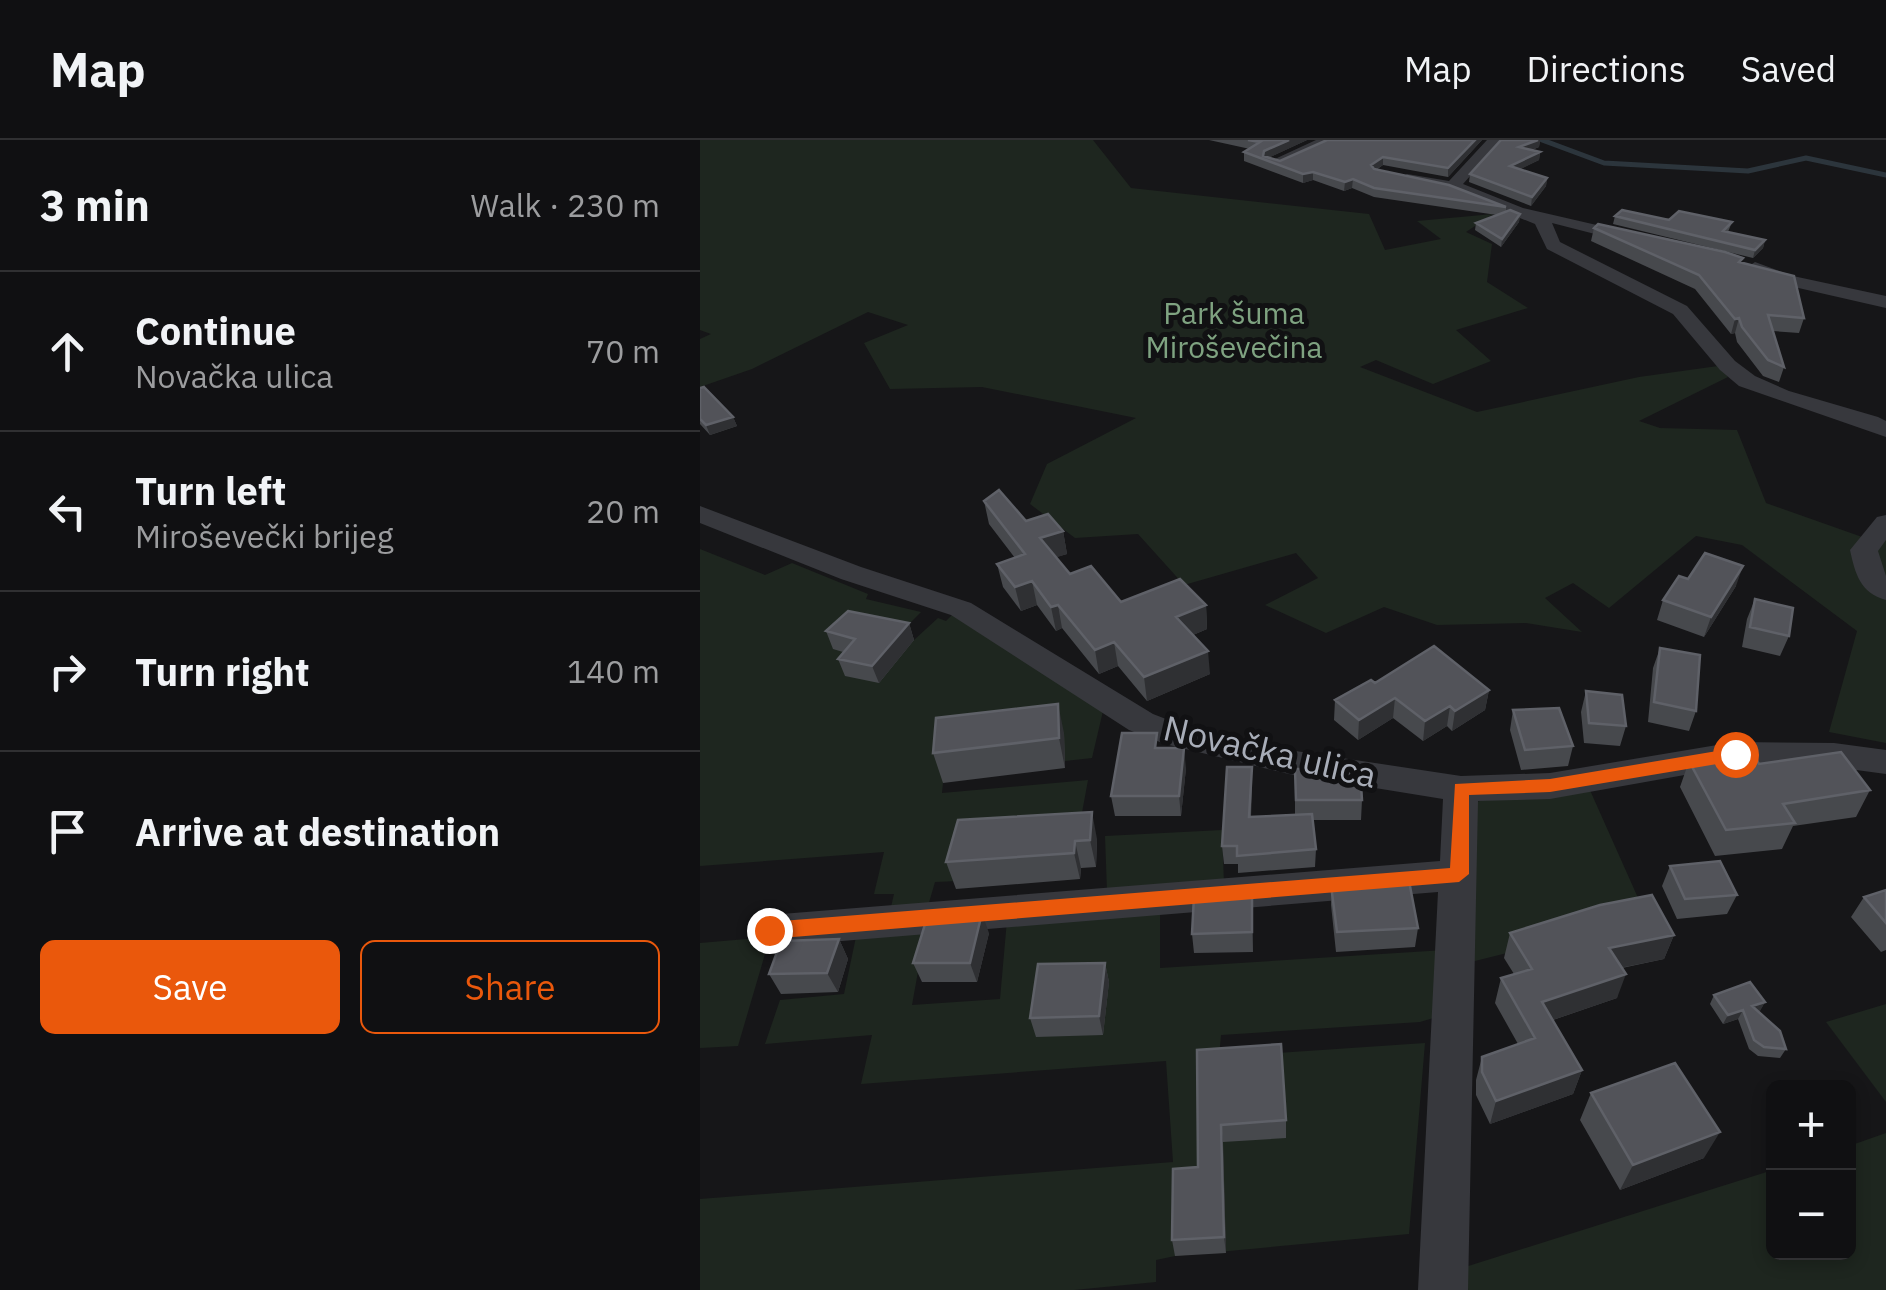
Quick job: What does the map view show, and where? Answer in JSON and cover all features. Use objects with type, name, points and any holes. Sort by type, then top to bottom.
[{"type":"street","points":[[1274,163],[1329,140]]},
{"type":"street","points":[[1454,186],[1495,140]]},
{"type":"street","points":[[1395,176],[1454,186],[1542,221],[1553,245],[1680,310],[1697,323],[1718,362],[1745,381],[1775,394],[1861,418],[1886,430]]},
{"type":"street","points":[[1503,206],[1653,243]]},
{"type":"street","points":[[1742,263],[1788,280],[1886,302]]},
{"type":"street","name":"Novačka ulica","points":[[700,514],[851,574],[960,610],[1120,711],[1178,736],[1289,762],[1461,789],[1550,786],[1735,754],[1834,755],[1886,762]]},
{"type":"street","points":[[1886,523],[1864,550],[1870,577],[1886,591]]},
{"type":"street","points":[[1443,1290],[1461,789]]},
{"type":"street","points":[[769,930],[1459,874]]},
{"type":"green space","name":"Park šuma Miroševečina","points":[[700,140],[1093,140],[1131,188],[1369,214],[1385,250],[1441,239],[1417,221],[1493,214],[1466,232],[1492,244],[1487,282],[1528,308],[1456,330],[1491,361],[1433,384],[1376,360],[1360,367],[1477,412],[1639,377],[1718,366],[1728,377],[1639,421],[1660,428],[1737,430],[1766,503],[1882,544],[1886,540],[1886,743],[1829,732],[1857,631],[1742,545],[1696,536],[1609,608],[1573,583],[1545,598],[1582,632],[1526,623],[1437,625],[1384,607],[1326,633],[1265,605],[1318,578],[1296,553],[1184,585],[1138,534],[1075,538],[1030,504],[1047,464],[1136,418],[982,387],[890,389],[864,343],[908,325],[868,312],[752,369],[700,387],[700,339],[711,334],[700,330]]},
{"type":"green space","points":[[700,549],[765,575],[792,563],[868,594],[866,599],[921,612],[896,637],[914,640],[938,618],[946,621],[952,615],[1103,711],[1092,758],[1065,761],[947,741],[942,793],[1088,780],[1077,840],[958,881],[935,882],[928,906],[891,907],[894,894],[874,894],[884,852],[700,866]]},
{"type":"green space","points":[[1589,788],[1647,918],[1463,964],[1474,803],[1494,796]]},
{"type":"green space","points":[[1222,830],[1224,884],[1107,891],[1105,836]]},
{"type":"green space","points":[[1160,909],[1160,968],[1445,950],[1440,1016],[1420,1022],[1221,1035],[1219,1057],[1425,1043],[1409,1234],[1175,1256],[1156,1260],[1156,1282],[1074,1290],[700,1290],[700,1199],[1173,1162],[1166,1061],[861,1084],[872,1035],[765,1044],[780,1000],[844,994],[857,932],[926,927],[912,1005],[1000,999],[1007,920]]},
{"type":"green space","points":[[770,937],[738,1046],[700,1048],[700,943]]},
{"type":"green space","points":[[1886,1004],[1886,1102],[1826,1022]]},
{"type":"green space","points":[[1886,1133],[1886,1290],[1460,1290],[1462,1268],[1766,1172],[1766,1260],[1856,1260],[1856,1144]]},
{"type":"building","points":[[1248,140],[1289,140],[1264,151],[1263,156],[1280,161],[1327,140],[1475,140],[1448,168],[1383,157],[1371,165],[1374,169],[1449,185],[1506,207],[1374,188],[1353,179],[1345,182],[1313,172],[1303,174],[1244,152],[1260,142]]},
{"type":"building","points":[[1501,140],[1538,140],[1519,147],[1540,152],[1510,166],[1547,178],[1532,197],[1470,174]]},
{"type":"building","points":[[1510,210],[1520,214],[1502,239],[1476,223]]},
{"type":"building","points":[[1622,210],[1669,220],[1679,211],[1732,222],[1723,231],[1765,240],[1755,250],[1615,216]]},
{"type":"building","points":[[1598,224],[1725,252],[1743,258],[1739,262],[1794,276],[1804,318],[1768,315],[1784,367],[1768,360],[1739,318],[1735,319],[1699,275],[1594,228]]},
{"type":"building","points":[[704,387],[733,417],[706,425],[700,419],[700,388]]},
{"type":"building","points":[[999,490],[1026,521],[1048,514],[1063,531],[1040,538],[1070,574],[1091,566],[1121,602],[1180,579],[1206,605],[1176,617],[1208,651],[1144,677],[1114,642],[1095,650],[1058,605],[1051,607],[1032,581],[1015,587],[997,564],[1025,554],[984,501]]},
{"type":"building","points":[[1705,553],[1743,566],[1711,617],[1663,600],[1679,576],[1688,579]]},
{"type":"building","points":[[1755,599],[1793,608],[1789,636],[1750,627]]},
{"type":"building","points":[[848,611],[909,623],[872,666],[838,659],[855,639],[826,631]]},
{"type":"building","points":[[1434,646],[1489,690],[1455,711],[1450,706],[1425,721],[1395,698],[1359,720],[1335,700],[1371,680],[1375,683]]},
{"type":"building","points":[[1660,648],[1700,655],[1696,711],[1654,702]]},
{"type":"building","points":[[1586,691],[1622,695],[1626,726],[1589,723]]},
{"type":"building","points":[[1058,704],[1059,738],[933,753],[936,718]]},
{"type":"building","points":[[1559,708],[1573,746],[1525,750],[1513,710]]},
{"type":"building","points":[[1122,733],[1157,733],[1155,748],[1184,748],[1179,796],[1111,796]]},
{"type":"building","points":[[1841,752],[1870,790],[1783,804],[1795,823],[1726,830],[1689,761],[1754,755],[1759,764]]},
{"type":"building","points":[[1227,767],[1252,767],[1249,817],[1312,814],[1316,849],[1237,856],[1237,846],[1222,846]]},
{"type":"building","points":[[1295,769],[1360,769],[1362,800],[1296,800]]},
{"type":"building","points":[[1092,812],[1090,840],[1075,841],[1074,853],[946,862],[958,820]]},
{"type":"building","points":[[1720,861],[1737,895],[1685,899],[1670,866]]},
{"type":"building","points":[[1409,881],[1418,928],[1337,932],[1331,885]]},
{"type":"building","points":[[1886,890],[1886,923],[1864,897]]},
{"type":"building","points":[[1252,893],[1252,932],[1192,934],[1194,896]]},
{"type":"building","points":[[1652,895],[1674,935],[1609,948],[1626,974],[1542,1002],[1582,1070],[1496,1101],[1482,1072],[1482,1057],[1535,1038],[1501,978],[1532,969],[1510,933],[1600,905]]},
{"type":"building","points":[[982,913],[970,963],[913,963],[927,918]]},
{"type":"building","points":[[839,939],[827,973],[769,974],[781,941]]},
{"type":"building","points":[[1105,963],[1099,1016],[1030,1018],[1038,964]]},
{"type":"building","points":[[1750,982],[1765,1002],[1752,1006],[1780,1031],[1786,1049],[1764,1047],[1754,1040],[1743,1010],[1728,1015],[1714,995]]},
{"type":"building","points":[[1281,1044],[1286,1120],[1221,1125],[1224,1237],[1172,1240],[1173,1169],[1198,1167],[1197,1050]]},
{"type":"building","points":[[1675,1063],[1720,1132],[1633,1165],[1591,1093]]},
{"type":"waterway","points":[[1542,140],[1604,163],[1748,171],[1806,158],[1886,175]]},
{"type":"route","points":[[769,930],[1459,874],[1461,789],[1550,786],[1735,754]]}]
